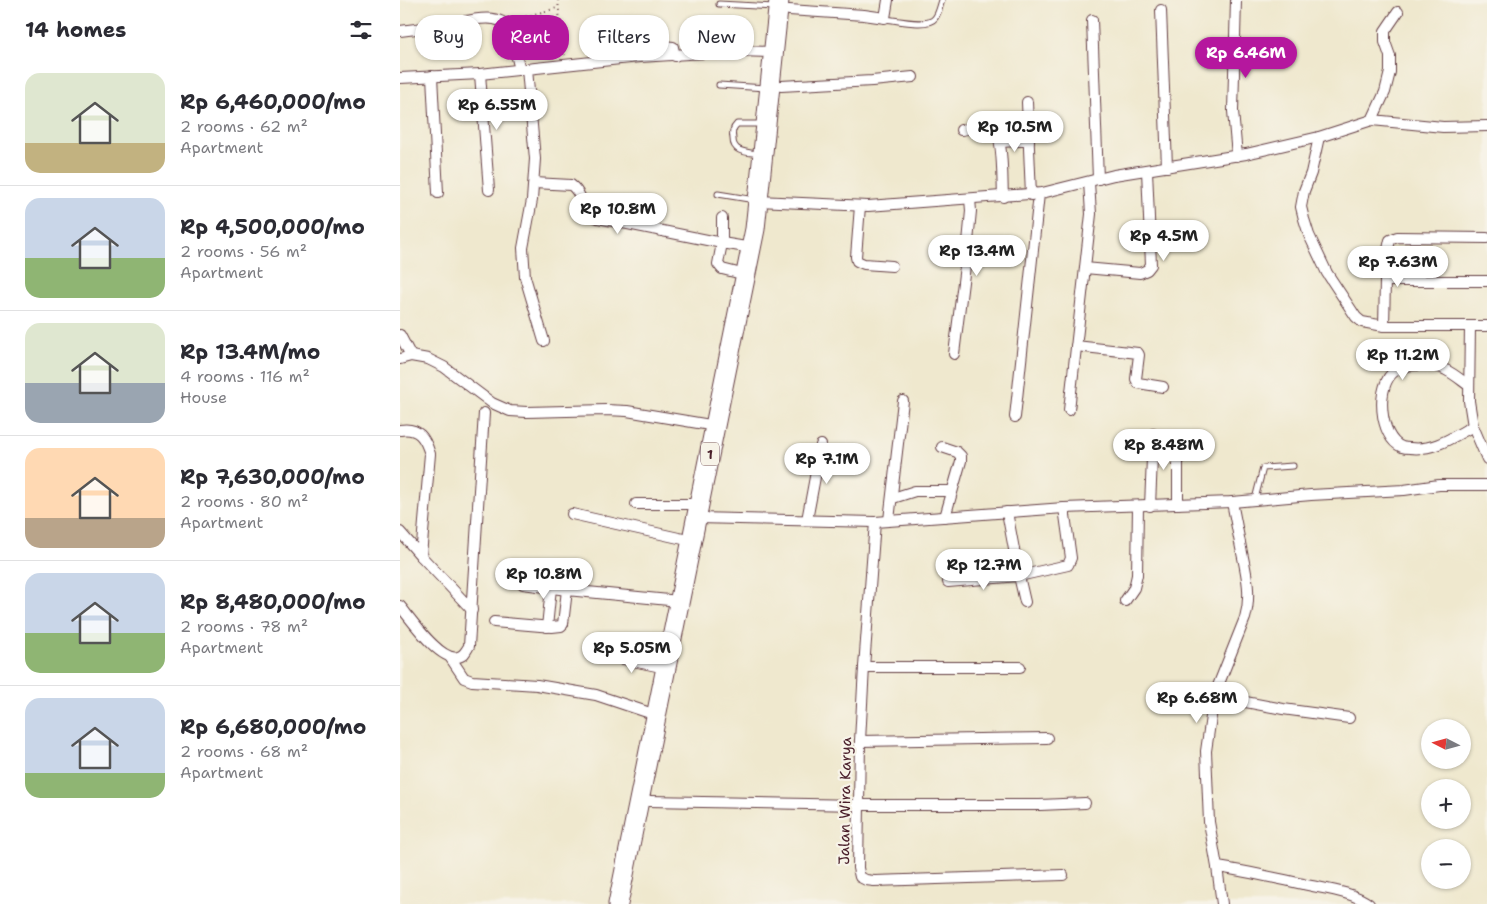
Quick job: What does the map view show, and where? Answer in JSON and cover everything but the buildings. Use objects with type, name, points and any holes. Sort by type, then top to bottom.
[{"type":"highway","name":"1","points":[[618,904],[692,541],[701,513],[745,329],[763,228],[763,154],[766,124],[775,87],[773,52],[784,4]]},
{"type":"highway","name":"1","points":[[630,904],[716,426],[762,201],[784,4]]},
{"type":"street","points":[[784,4],[885,18],[888,0]]},
{"type":"street","points":[[1236,0],[1233,111],[1241,155]]},
{"type":"street","points":[[1161,10],[1167,167]]},
{"type":"street","points":[[1372,120],[1385,92],[1390,72],[1390,56],[1385,42],[1385,31],[1398,12]]},
{"type":"street","points":[[400,30],[447,25],[480,18],[492,20]]},
{"type":"street","points":[[1069,410],[1091,214],[1093,180],[1092,20]]},
{"type":"street","points":[[669,47],[673,47],[675,56]]},
{"type":"street","points":[[400,78],[480,74],[638,58],[738,51],[773,52]]},
{"type":"street","points":[[520,60],[523,70],[535,159],[534,183],[523,248],[525,277],[544,341]]},
{"type":"street","points":[[480,74],[489,190]]},
{"type":"street","points":[[432,76],[438,193]]},
{"type":"street","points":[[775,87],[872,82],[913,77]]},
{"type":"street","points":[[1015,417],[1035,194],[1027,102]]},
{"type":"street","points":[[762,201],[860,206],[1035,194],[1093,180],[1241,155],[1319,137],[1372,120],[1443,127],[1487,126]]},
{"type":"street","points":[[961,130],[988,127],[993,128],[999,135],[1003,197]]},
{"type":"street","points":[[1319,137],[1301,207],[1309,235],[1327,272],[1356,317],[1362,322],[1384,326],[1487,326]]},
{"type":"street","points":[[1000,142],[1029,141]]},
{"type":"street","points":[[1085,268],[1140,273],[1147,270],[1151,265],[1148,170]]},
{"type":"street","points":[[534,183],[571,185],[579,193],[590,216],[752,248]]},
{"type":"street","points":[[954,354],[968,242],[971,211],[970,199]]},
{"type":"street","points":[[860,206],[857,261],[892,266]]},
{"type":"street","points":[[722,218],[722,243],[718,258],[719,266],[726,270],[746,275]]},
{"type":"street","points":[[1384,326],[1390,240],[1393,238],[1487,238]]},
{"type":"street","points":[[1386,281],[1487,281]]},
{"type":"street","points":[[1470,326],[1468,401],[1473,426],[1487,459]]},
{"type":"street","points":[[400,335],[410,356]]},
{"type":"street","points":[[1076,346],[1138,353],[1136,379],[1138,383],[1163,387]]},
{"type":"street","points":[[400,359],[410,356],[428,359],[444,367],[487,400],[510,411],[606,410],[716,426]]},
{"type":"street","points":[[1468,386],[1445,369],[1427,364],[1410,365],[1394,371],[1386,382],[1382,404],[1384,424],[1390,438],[1402,447],[1417,449],[1431,447],[1473,426]]},
{"type":"street","points":[[889,520],[903,400]]},
{"type":"street","points":[[400,606],[442,654],[458,658],[465,653],[469,646],[472,610],[484,414]]},
{"type":"street","points":[[400,430],[419,434],[426,440],[430,454],[421,556]]},
{"type":"street","points":[[1150,506],[1152,434]]},
{"type":"street","points":[[807,520],[821,445]]},
{"type":"street","points":[[942,447],[957,452],[961,456],[945,517]]},
{"type":"street","points":[[1178,448],[1178,504]]},
{"type":"street","points":[[636,504],[701,513],[807,520],[875,522],[1064,508],[1232,502],[1404,490],[1439,485],[1487,485]]},
{"type":"street","points":[[892,498],[915,491],[952,492]]},
{"type":"street","points":[[1222,904],[1209,822],[1206,752],[1214,696],[1248,607],[1248,582],[1232,502]]},
{"type":"street","points":[[1125,601],[1134,588],[1137,575],[1138,506]]},
{"type":"street","points":[[948,582],[1018,576],[1068,565],[1070,562],[1064,508]]},
{"type":"street","points":[[1007,512],[1018,576],[1025,602]]},
{"type":"street","points":[[572,514],[692,541]]},
{"type":"street","name":"Jalan Wira Karya","points":[[875,522],[860,741],[858,868],[860,876],[866,880],[874,881],[1063,875]]},
{"type":"street","points":[[400,532],[472,610]]},
{"type":"street","points":[[523,584],[679,601]]},
{"type":"street","points":[[547,627],[552,588]]},
{"type":"street","points":[[494,622],[547,627],[559,626],[563,624],[567,590]]},
{"type":"street","points":[[604,655],[666,668]]},
{"type":"street","points":[[450,657],[464,678],[472,681],[537,685],[596,695],[656,715]]},
{"type":"street","points":[[864,667],[1020,667]]},
{"type":"street","points":[[1214,696],[1283,709],[1349,718]]},
{"type":"street","points":[[860,741],[1047,738]]},
{"type":"street","points":[[649,801],[859,805],[1040,805],[1085,803]]},
{"type":"street","points":[[1216,867],[1346,894],[1364,900],[1369,904]]},
{"type":"lane","points":[[885,18],[907,22],[928,22],[936,16],[942,0]]},
{"type":"lane","points":[[719,4],[784,4]]},
{"type":"lane","points":[[719,85],[775,87]]},
{"type":"lane","points":[[763,154],[735,148],[732,132],[737,124],[766,124]]},
{"type":"lane","points":[[718,194],[762,201]]},
{"type":"lane","points":[[1255,500],[1263,468],[1293,466]]},
{"type":"path","points":[[558,0],[561,33],[567,65]]},
{"type":"path","points":[[531,15],[558,8]]}]
